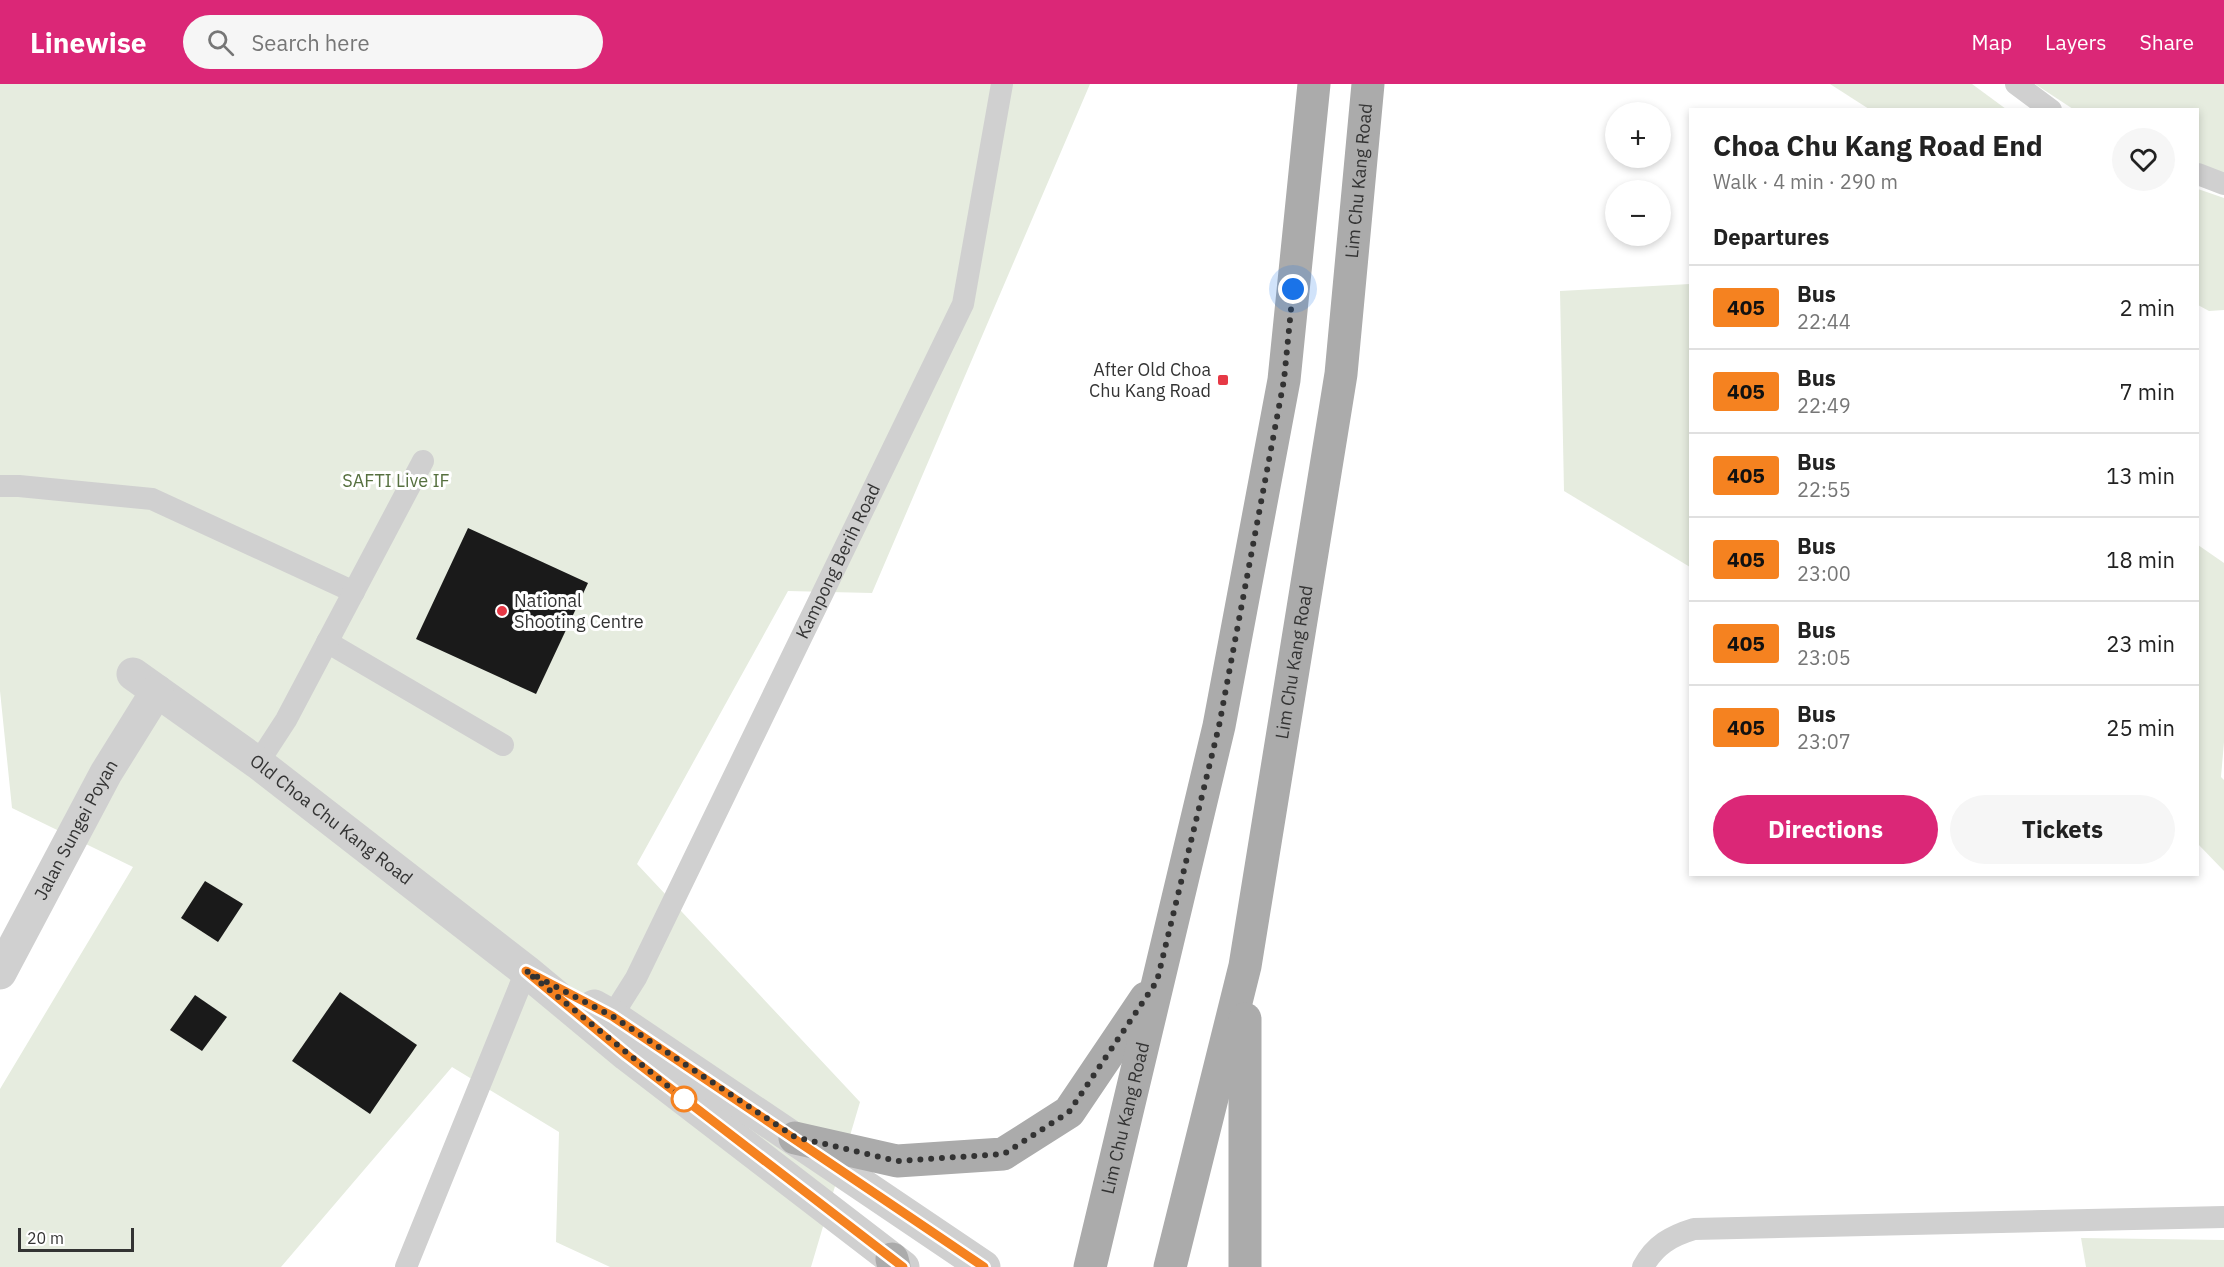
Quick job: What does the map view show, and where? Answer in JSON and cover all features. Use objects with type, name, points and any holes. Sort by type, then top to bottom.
[{"type":"main road","name":"Lim Chu Kang Road","points":[[1090,1267],[1219,726],[1284,380],[1314,84]]},
{"type":"main road","name":"Lim Chu Kang Road","points":[[1170,1267],[1245,966],[1341,374],[1368,84]]},
{"type":"main road","points":[[1245,966],[1245,1267]]},
{"type":"main road","points":[[795,1137],[897,1161],[1004,1154],[1069,1112],[1157,981]]},
{"type":"street","name":"Old Choa Chu Kang Road","points":[[145,683],[258,763],[526,971],[627,1055],[896,1264]]},
{"type":"street","name":"Jalan Sungei Poyan","points":[[0,973],[106,773],[145,683]]},
{"type":"street","name":"Old Choa Chu Kang Road","points":[[526,971],[612,1016],[795,1137],[984,1267]]},
{"type":"lane","name":"Kampong Berih Road","points":[[612,1016],[636,978],[963,304],[1002,84]]},
{"type":"lane","points":[[2016,84],[2048,108]]},
{"type":"lane","points":[[2199,174],[2224,184]]},
{"type":"lane","points":[[258,763],[285,720],[423,461]]},
{"type":"lane","points":[[0,486],[152,499],[354,592]]},
{"type":"lane","points":[[327,642],[503,745]]},
{"type":"lane","points":[[406,1267],[526,971]]},
{"type":"lane","points":[[1643,1267],[1657,1247],[1674,1235],[1694,1229],[2224,1217]]},
{"type":"green space","name":"SAFTI Live IF","points":[[0,84],[1090,84],[872,593],[788,591],[637,864],[860,1102],[811,1267],[610,1267],[556,1242],[559,1132],[452,1067],[281,1267],[0,1267],[0,1089],[133,867],[12,808],[0,691]]},
{"type":"green space","points":[[1830,84],[1972,84],[2005,108],[1867,108]]},
{"type":"green space","points":[[2035,84],[2224,84],[2224,176],[2199,166],[2199,108],[2071,108]]},
{"type":"green space","points":[[2199,189],[2224,198],[2224,310],[2209,311],[2199,306]]},
{"type":"green space","points":[[1689,284],[1689,566],[1564,491],[1560,291]]},
{"type":"green space","points":[[2199,546],[2224,563],[2224,742],[2221,777],[2224,780],[2224,871],[2199,845]]},
{"type":"green space","points":[[2081,1238],[2224,1240],[2224,1267],[2086,1267]]},
{"type":"building","name":"National Shooting Centre","points":[[468,528],[588,583],[536,694],[416,639]]},
{"type":"building","points":[[205,881],[243,904],[218,942],[181,918]]},
{"type":"building","points":[[340,992],[417,1045],[370,1114],[292,1061]]},
{"type":"building","points":[[195,995],[227,1017],[202,1051],[170,1030]]},
{"type":"bus line","name":"405","points":[[903,1267],[627,1055],[526,971],[612,1016],[795,1137],[984,1267]]},
{"type":"place","name":"After Old Choa Chu Kang Road","points":[[1223,380]]},
{"type":"place","name":"National Shooting Centre","points":[[502,611]]},
{"type":"route","points":[[684,1099],[526,971],[612,1016],[795,1137],[897,1161],[1004,1154],[1069,1112],[1157,981],[1219,726],[1284,380],[1293,289]]}]
